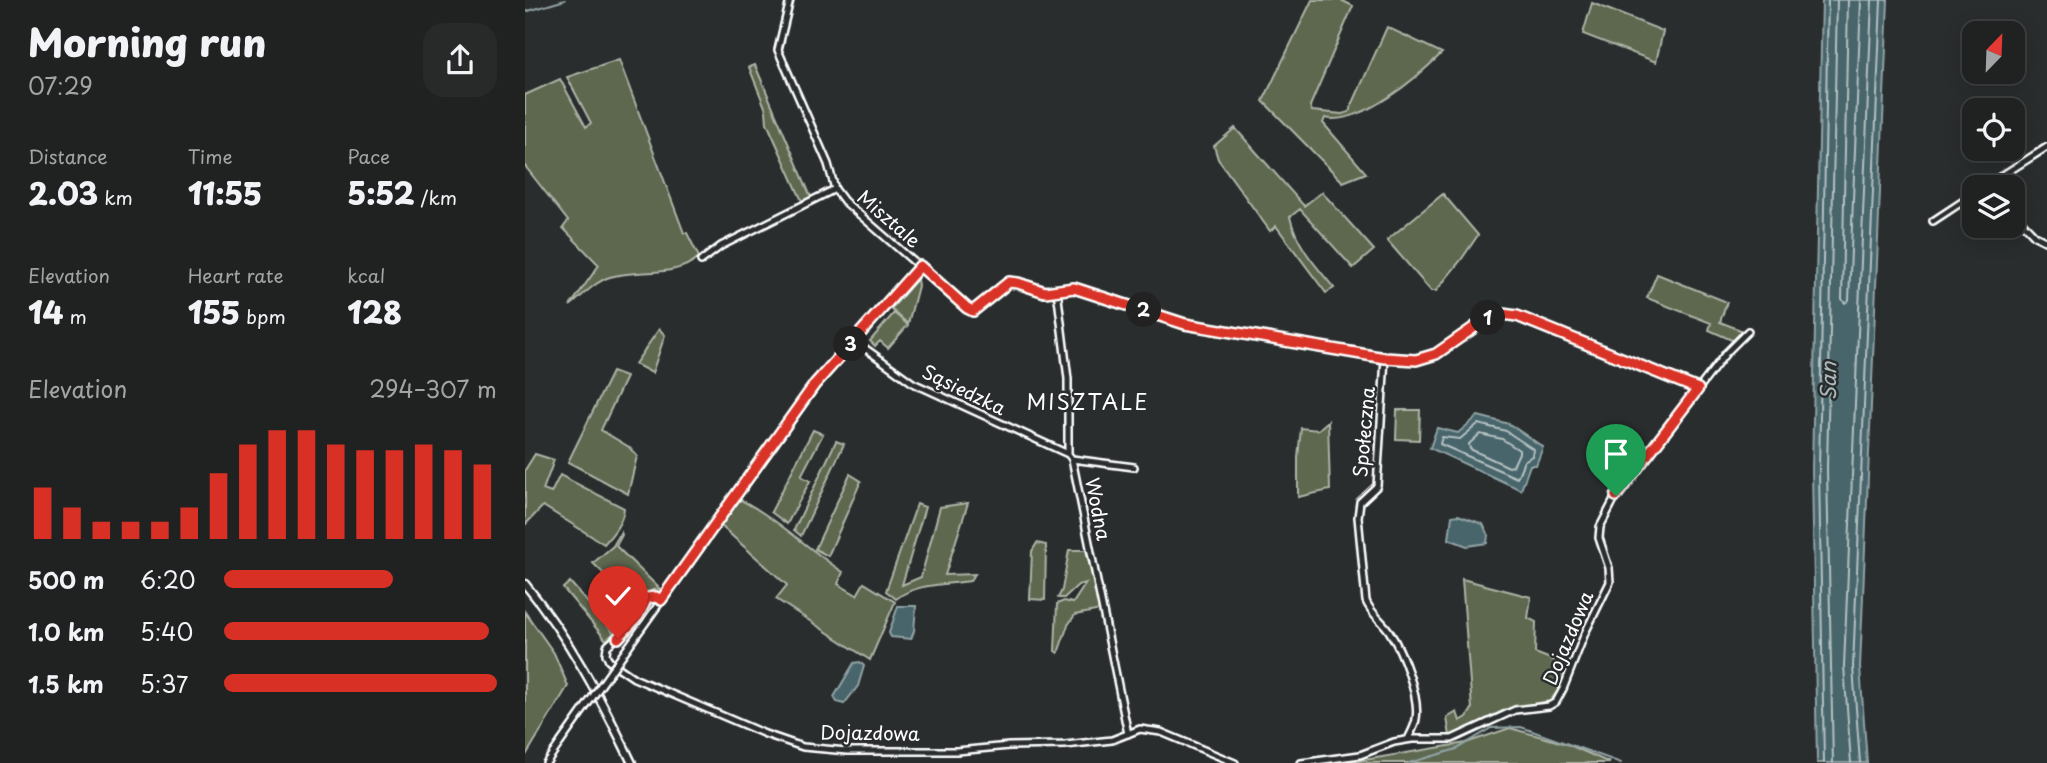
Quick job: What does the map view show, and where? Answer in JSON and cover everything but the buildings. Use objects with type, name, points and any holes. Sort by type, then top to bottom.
[{"type":"main road","points":[[525,584],[558,627],[588,675],[632,763]]},
{"type":"street","name":"Misztale","points":[[790,0],[778,50],[828,164],[835,189],[844,201],[973,311],[1009,282],[1045,292],[1074,288],[1185,324],[1385,358],[1416,360],[1436,354],[1495,313],[1517,316],[1698,389]]},
{"type":"street","points":[[2005,175],[2047,147]]},
{"type":"street","points":[[701,261],[721,246],[835,189]]},
{"type":"street","points":[[1933,221],[1962,202]]},
{"type":"street","points":[[2025,225],[2035,236],[2047,242]]},
{"type":"street","points":[[546,763],[815,384],[920,266]]},
{"type":"street","name":"Wodna","points":[[1054,290],[1058,299],[1068,379],[1070,456],[1128,734]]},
{"type":"street","name":"Dojazdowa","points":[[1301,763],[1360,755],[1408,739],[1452,738],[1515,710],[1549,706],[1556,702],[1610,582],[1609,568],[1599,538],[1600,527],[1616,496],[1726,352],[1748,331]]},
{"type":"street","name":"Sąsiedzka","points":[[855,341],[913,383],[1070,456],[1134,467]]},
{"type":"street","name":"Społeczna","points":[[1385,358],[1377,486],[1360,502],[1358,517],[1366,601],[1371,611],[1389,631],[1404,662],[1416,700],[1416,719],[1408,739]]},
{"type":"street","name":"Dojazdowa","points":[[661,600],[656,597],[647,598],[630,626],[607,646],[605,654],[609,661],[634,678],[765,734],[803,747],[847,751],[957,751],[1009,746],[1065,746],[1112,740],[1140,729],[1161,732],[1235,763]]},
{"type":"green space","points":[[1312,0],[1341,0],[1353,6],[1310,106],[1312,111],[1342,114],[1349,112],[1387,27],[1442,53],[1404,86],[1372,107],[1355,115],[1325,118],[1323,123],[1366,173],[1343,182],[1263,101]]},
{"type":"green space","points":[[1592,3],[1663,31],[1656,62],[1583,34]]},
{"type":"green space","points":[[619,60],[684,233],[687,233],[699,257],[689,264],[668,271],[610,277],[594,286],[570,306],[599,265],[563,228],[568,221],[525,166],[525,95],[560,79],[586,127],[591,123],[567,77]]},
{"type":"green space","points":[[755,65],[811,197],[802,201],[767,123],[766,110],[749,67]]},
{"type":"green space","points":[[1235,128],[1304,206],[1322,192],[1374,250],[1353,268],[1300,209],[1290,217],[1302,246],[1334,288],[1326,293],[1276,226],[1270,231],[1218,159],[1214,146]]},
{"type":"green space","points":[[1443,194],[1478,235],[1436,291],[1431,291],[1387,240]]},
{"type":"green space","points":[[1657,274],[1727,302],[1720,322],[1743,331],[1734,341],[1709,330],[1711,323],[1647,298]]},
{"type":"green space","points":[[917,279],[918,286],[908,324],[891,309]]},
{"type":"green space","points":[[894,313],[908,325],[888,348],[880,341],[875,346],[870,341]]},
{"type":"green space","points":[[659,329],[665,335],[652,373],[635,364]]},
{"type":"green space","points":[[612,372],[626,377],[601,430],[629,447],[637,456],[628,494],[568,462]]},
{"type":"green space","points":[[1397,410],[1420,410],[1419,440],[1396,439]]},
{"type":"green space","points":[[1328,421],[1330,490],[1298,497],[1301,428],[1318,430]]},
{"type":"green space","points":[[813,430],[823,434],[801,476],[810,481],[787,524],[771,512]]},
{"type":"green space","points":[[836,441],[844,444],[801,536],[794,530]]},
{"type":"green space","points":[[535,454],[554,460],[543,490],[551,493],[560,475],[624,508],[620,523],[604,544],[543,506],[525,525],[525,470]]},
{"type":"green space","points":[[850,474],[861,481],[828,556],[815,549]]},
{"type":"green space","points":[[739,499],[766,515],[843,572],[838,584],[857,595],[864,583],[895,602],[870,660],[776,599],[787,585],[720,525]]},
{"type":"green space","points":[[968,503],[945,575],[975,574],[970,581],[922,587],[896,599],[886,591],[917,504],[925,507],[902,585],[921,577],[940,507]]},
{"type":"green space","points":[[621,532],[616,546],[660,589],[653,590],[634,604],[593,563],[613,546]]},
{"type":"green space","points":[[1037,543],[1046,545],[1045,600],[1030,599],[1032,551]]},
{"type":"green space","points":[[1069,550],[1086,550],[1101,610],[1075,615],[1068,625],[1058,653],[1055,651],[1057,604],[1064,601],[1073,603],[1086,583],[1078,585],[1064,598],[1058,598],[1062,590]]},
{"type":"green space","points":[[1462,579],[1531,597],[1528,618],[1536,622],[1535,653],[1569,666],[1561,686],[1550,701],[1507,709],[1450,736],[1447,718],[1457,712],[1460,721],[1467,717],[1472,709]]},
{"type":"green space","points":[[570,582],[614,633],[606,640],[563,588]]},
{"type":"green space","points":[[525,612],[554,653],[568,686],[525,757]]},
{"type":"green space","points":[[1510,728],[1567,744],[1610,763],[1346,763],[1466,743]]},
{"type":"water","name":"San","points":[[1822,0],[1888,0],[1860,667],[1867,763],[1817,763],[1812,469]]},
{"type":"water","points":[[1478,416],[1509,424],[1543,447],[1536,465],[1530,465],[1521,490],[1430,448],[1437,428],[1458,433]]},
{"type":"water","points":[[1458,515],[1483,524],[1488,535],[1487,543],[1467,546],[1449,539],[1452,516]]},
{"type":"water","points":[[898,606],[916,606],[911,639],[891,637],[889,633]]},
{"type":"water","points":[[860,662],[864,666],[858,686],[844,704],[837,702],[834,697],[854,663]]},
{"type":"waterway","points":[[525,12],[565,0]]},
{"type":"waterway","points":[[1409,763],[1457,749],[1491,728],[1521,727],[1621,763]]},
{"type":"district","name":"MISZTALE","points":[[1088,403]]},
{"type":"route","points":[[618,638],[638,616],[647,598],[656,597],[661,600],[815,384],[920,266],[973,311],[1009,282],[1045,292],[1074,288],[1185,324],[1385,358],[1416,360],[1436,354],[1495,313],[1517,316],[1698,389],[1616,496]]}]
